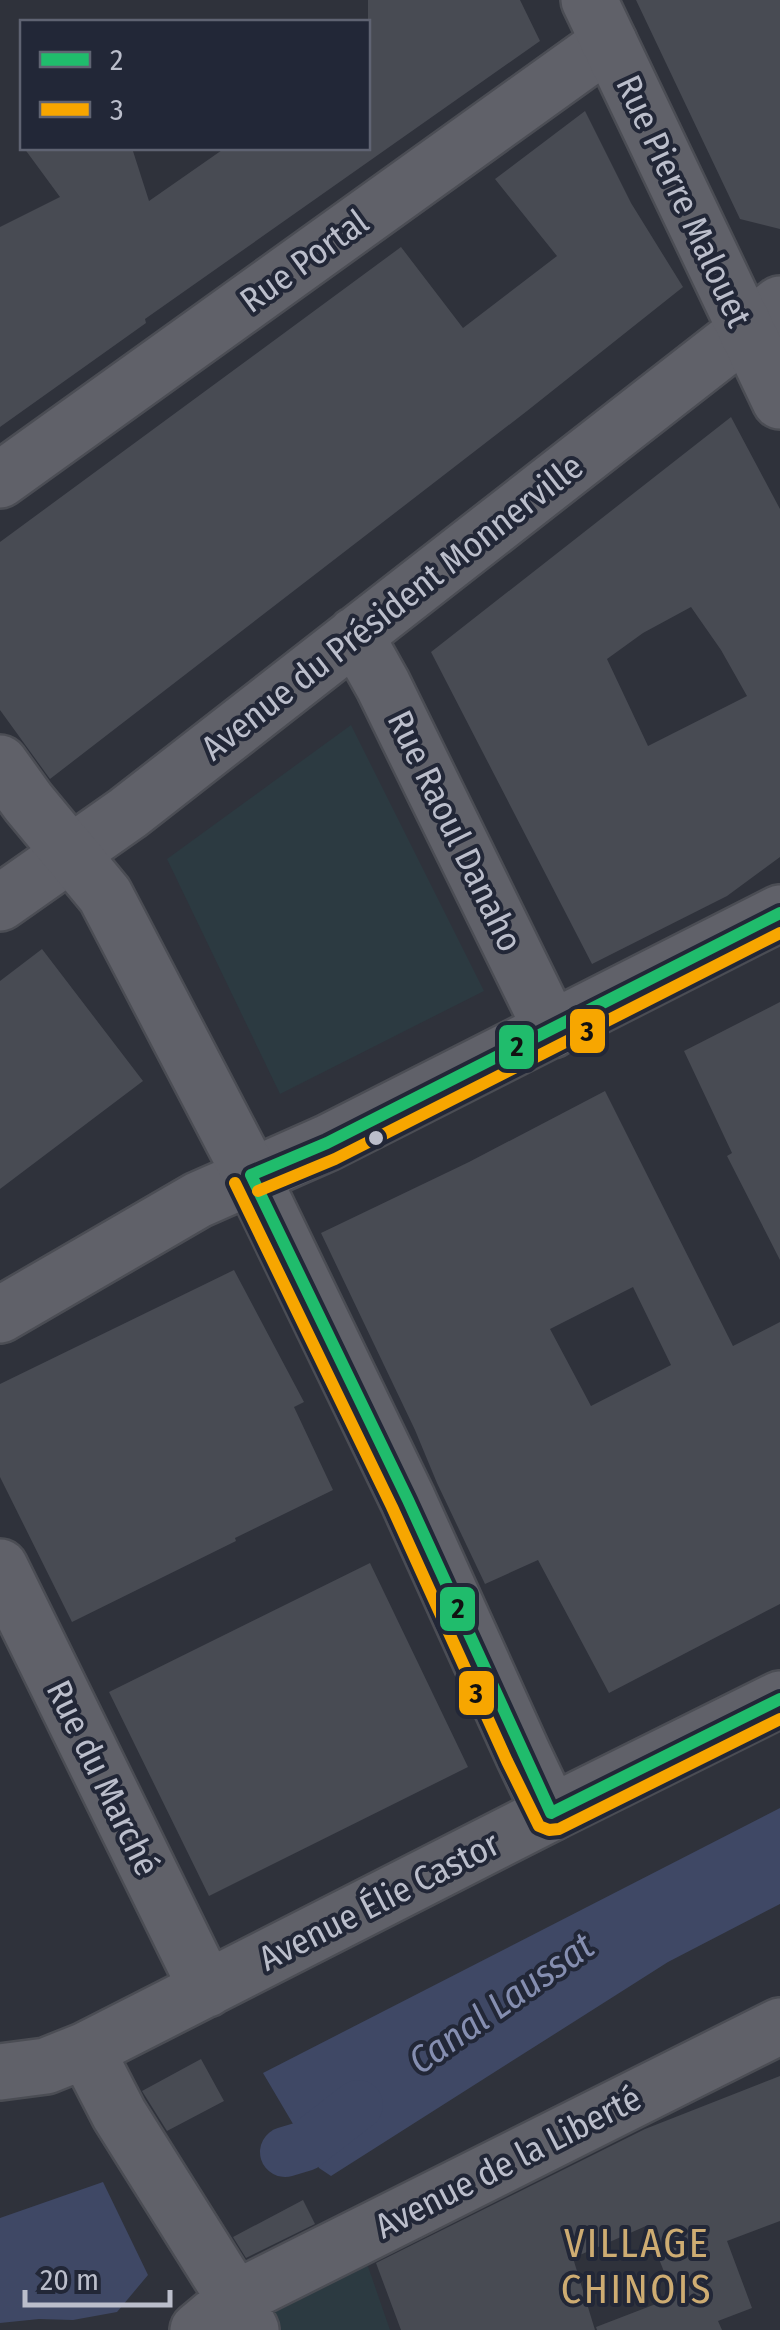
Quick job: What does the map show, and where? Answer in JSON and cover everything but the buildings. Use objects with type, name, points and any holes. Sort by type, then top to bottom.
[{"type":"street","name":"Rue Pierre Malouet","points":[[599,21],[763,318],[780,401]]},
{"type":"street","name":"Rue Portal","points":[[0,480],[599,21]]},
{"type":"street","name":"Avenue du Président Monnerville","points":[[0,903],[128,813],[763,318]]},
{"type":"street","name":"Rue Raoul Danaho","points":[[355,635],[552,1030]]},
{"type":"street","points":[[0,763],[105,895],[251,1175],[408,1500],[552,1812]]},
{"type":"street","points":[[0,1315],[198,1200],[327,1143],[780,913]]},
{"type":"street","name":"Rue du Marché","points":[[0,1566],[207,1989]]},
{"type":"street","name":"Avenue Élie Castor","points":[[0,2072],[46,2066],[86,2050],[780,1699]]},
{"type":"street","name":"Avenue de la Liberté","points":[[228,2320],[780,2026]]},
{"type":"street","points":[[86,2050],[228,2320]]},
{"type":"shaded area","points":[[351,725],[484,991],[280,1094],[167,859]]},
{"type":"shaded area","points":[[362,2249],[390,2330],[270,2330],[255,2300]]},
{"type":"water","points":[[780,1808],[780,1904],[668,1962],[331,2176],[319,2168],[263,2073]]},
{"type":"water","points":[[103,2182],[148,2275],[117,2312],[73,2320],[0,2323],[0,2218]]},
{"type":"waterway","name":"Canal Laussat","points":[[285,2152],[305,2146],[358,2105]]},
{"type":"transit line","name":"2","points":[[251,1175],[327,1143],[780,913]]},
{"type":"transit line","name":"3","points":[[258,1191],[335,1159],[780,933]]},
{"type":"transit line","name":"2","points":[[251,1175],[408,1500],[551,1813],[780,1699]]},
{"type":"transit line","name":"3","points":[[235,1183],[392,1507],[539,1826],[559,1829],[780,1719]]},
{"type":"district","name":"VILLAGE CHINOIS","points":[[637,2267]]}]
